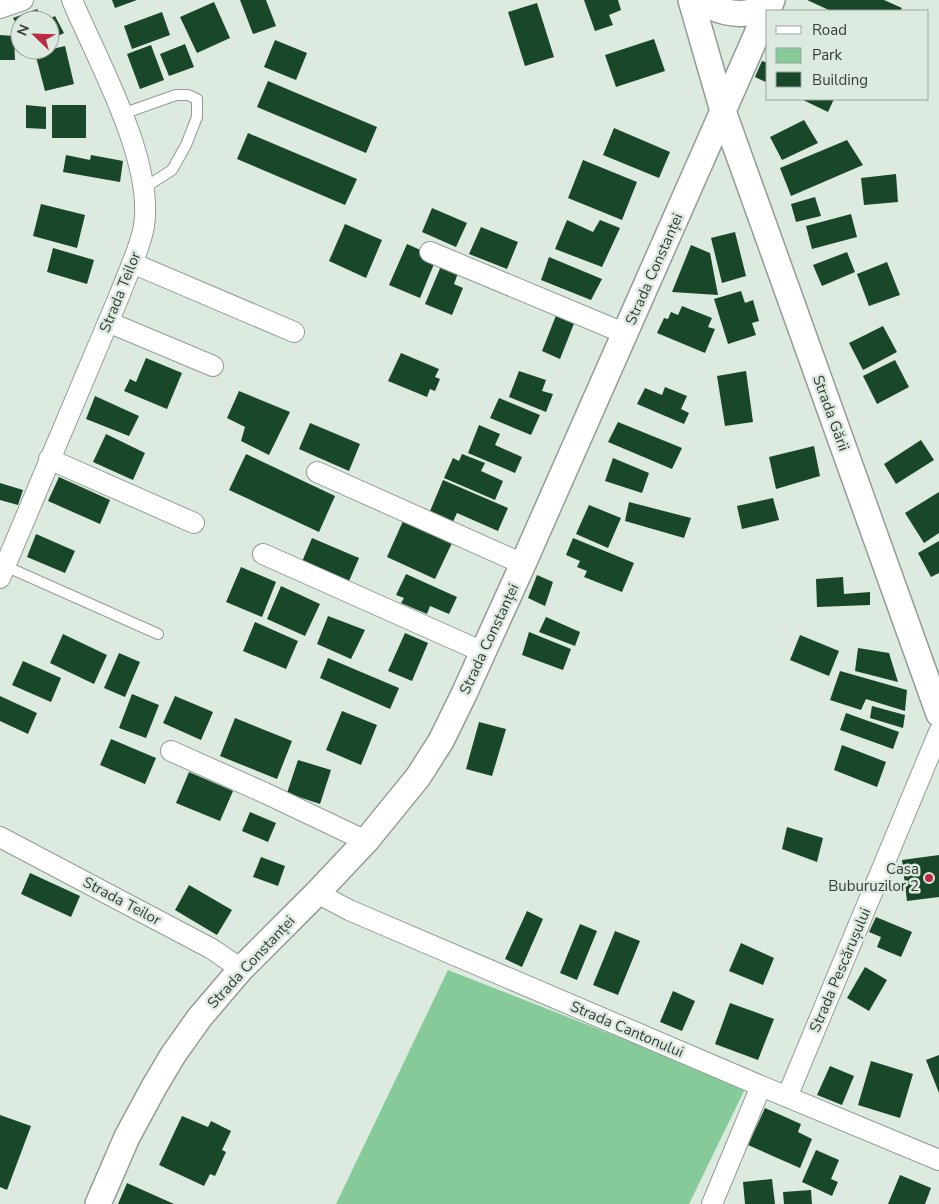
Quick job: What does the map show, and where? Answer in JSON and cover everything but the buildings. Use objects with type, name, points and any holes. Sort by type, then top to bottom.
[{"type":"street","points":[[0,8],[23,0]]},
{"type":"street","name":"Strada Teilor","points":[[3,572],[108,322],[132,263],[144,226],[145,203],[140,164],[122,114],[72,0]]},
{"type":"street","points":[[691,0],[723,111]]},
{"type":"street","points":[[696,0],[727,13],[744,13],[758,10],[771,0]]},
{"type":"street","name":"Strada Constanței","points":[[98,1204],[127,1137],[173,1055],[200,1017],[240,969],[317,893],[366,841],[418,777],[440,740],[483,652],[626,334],[766,12]]},
{"type":"street","name":"Strada Gării","points":[[723,111],[939,714]]},
{"type":"street","points":[[430,252],[626,334]]},
{"type":"street","points":[[132,263],[294,332]]},
{"type":"street","points":[[108,322],[213,366]]},
{"type":"street","points":[[49,459],[194,523]]},
{"type":"street","points":[[317,472],[523,564]]},
{"type":"street","points":[[263,554],[483,652]]},
{"type":"street","name":"Strada Pescărușului","points":[[787,1097],[939,732]]},
{"type":"street","points":[[171,752],[266,793],[366,841]]},
{"type":"street","name":"Strada Teilor","points":[[0,838],[212,949],[240,969]]},
{"type":"street","name":"Strada Cantonului","points":[[317,893],[348,910],[939,1160]]},
{"type":"street","points":[[712,1204],[761,1086]]},
{"type":"lane","points":[[122,114],[176,95],[188,94],[197,99],[197,117],[186,145],[172,170],[144,188]]},
{"type":"lane","points":[[3,572],[158,634]]},
{"type":"green space","points":[[448,970],[746,1087],[689,1204],[336,1204]]},
{"type":"place","name":"Casa Buburuzilor 2","points":[[929,878]]}]
